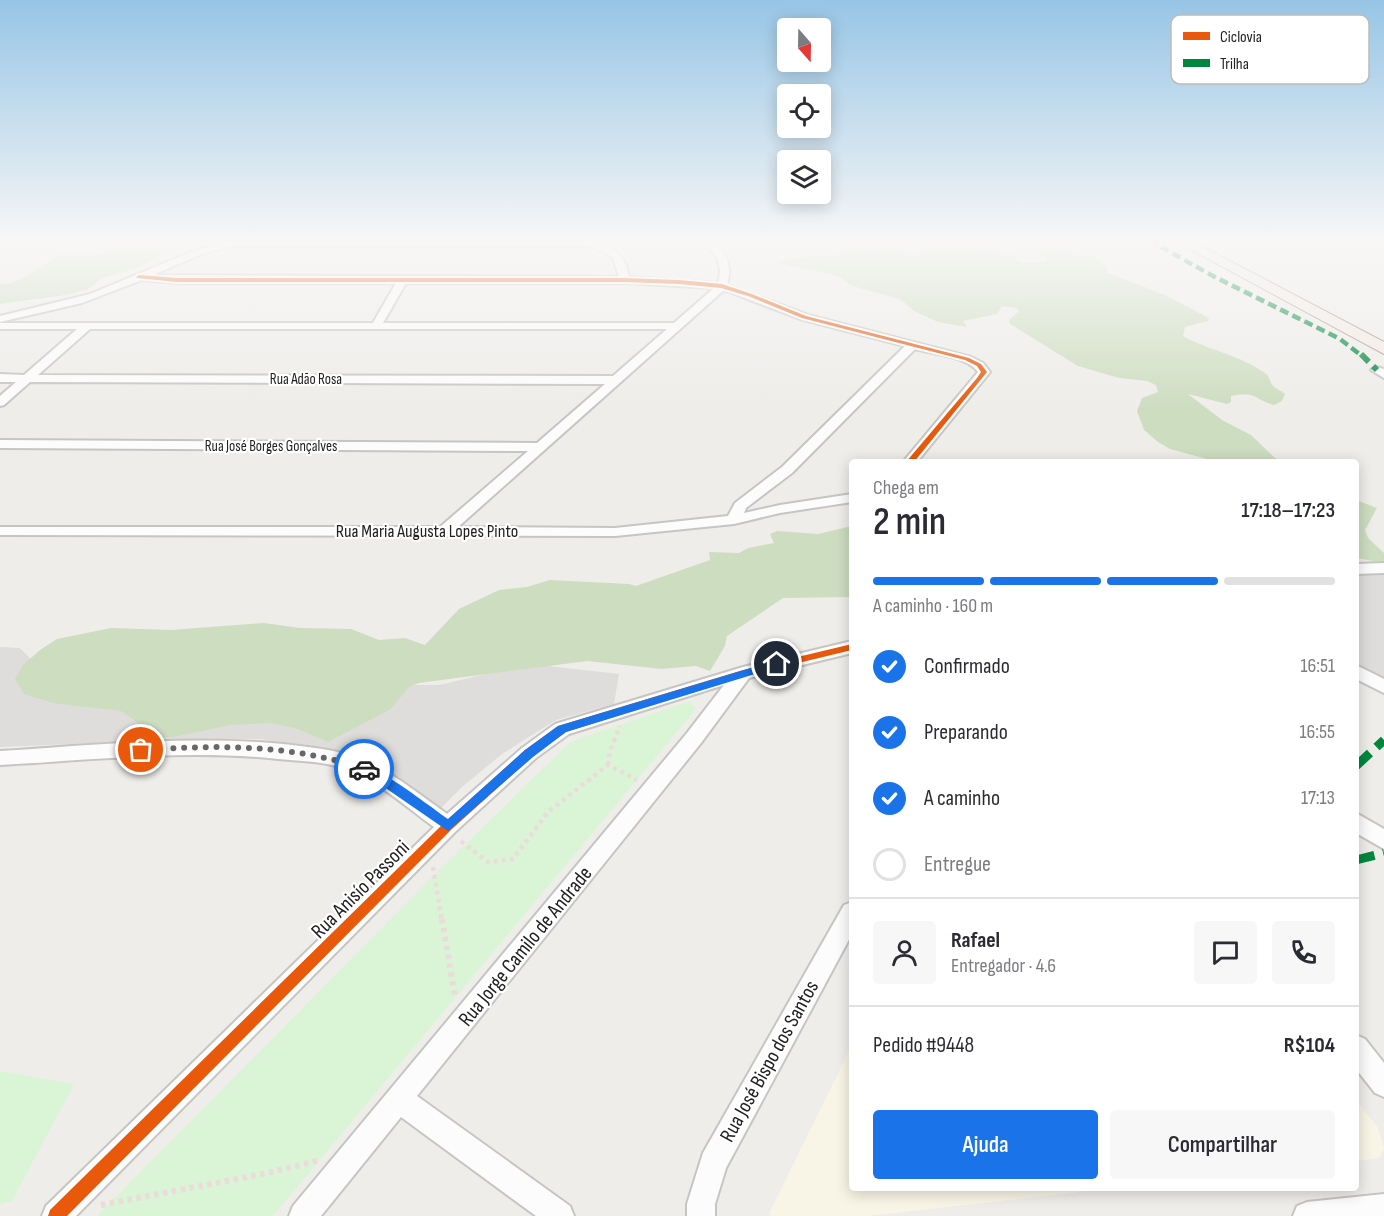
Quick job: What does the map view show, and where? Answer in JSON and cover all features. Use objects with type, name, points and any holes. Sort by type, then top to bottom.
[{"type":"main road","points":[[1286,297],[1384,349]]},
{"type":"street","points":[[0,319],[54,308],[90,297]]},
{"type":"street","points":[[376,326],[393,297]]},
{"type":"street","points":[[445,531],[709,297]]},
{"type":"street","points":[[754,297],[804,317],[967,358],[979,365],[984,372],[912,459]]},
{"type":"street","points":[[54,308],[43,315],[44,321],[58,325]]},
{"type":"street","points":[[0,402],[88,325]]},
{"type":"street","points":[[0,326],[675,326]]},
{"type":"street","points":[[734,520],[740,506],[787,470],[914,344]]},
{"type":"street","name":"Rua Adão Rosa","points":[[0,378],[613,380]]},
{"type":"street","name":"Rua José Borges Gonçalves","points":[[0,444],[542,447]]},
{"type":"street","points":[[780,509],[775,490],[787,470]]},
{"type":"street","name":"Rua Maria Augusta Lopes Pinto","points":[[0,531],[615,532],[734,520],[780,509],[849,498]]},
{"type":"street","points":[[1359,569],[1384,568]]},
{"type":"street","name":"Rua Anisío Passoni","points":[[56,1216],[454,833],[529,753],[562,729],[742,673],[849,648]]},
{"type":"street","name":"Rua Jorge Camilo de Andrade","points":[[303,1216],[694,738],[742,673]]},
{"type":"street","points":[[1359,673],[1384,687]]},
{"type":"street","points":[[0,758],[197,747],[254,747],[314,755],[356,765],[391,785],[454,833]]},
{"type":"street","points":[[1359,824],[1384,840]]},
{"type":"street","name":"Rua José Bispo dos Santos","points":[[701,1216],[701,1204],[713,1163],[849,917]]},
{"type":"street","points":[[1359,1052],[1384,1084]]},
{"type":"street","points":[[400,1100],[560,1216]]},
{"type":"street","points":[[1325,1215],[1384,1208]]},
{"type":"path","points":[[454,833],[488,862],[513,859],[548,812],[608,765],[610,751],[620,731],[621,720]]},
{"type":"path","points":[[608,765],[641,782]]},
{"type":"path","points":[[433,867],[455,1001]]},
{"type":"path","points":[[100,1205],[268,1173],[332,1157]]},
{"type":"shaded area","points":[[1384,568],[1384,687],[1359,673],[1359,569]]},
{"type":"shaded area","points":[[0,647],[20,648],[56,685],[439,685],[530,664],[619,674],[614,704],[556,720],[502,754],[462,787],[437,812],[398,777],[362,757],[260,739],[187,739],[0,747]]},
{"type":"shaded area","points":[[849,1051],[849,1191],[1088,1191],[867,1216],[771,1216],[769,1214]]},
{"type":"shaded area","points":[[1359,1104],[1378,1128],[1384,1149],[1379,1158],[1359,1161]]},
{"type":"green space","points":[[0,297],[52,297],[0,304]]},
{"type":"green space","points":[[892,297],[1168,297],[1209,318],[1208,321],[1185,327],[1183,336],[1256,368],[1267,375],[1273,386],[1285,394],[1282,401],[1274,405],[1246,394],[1231,396],[1231,402],[1227,404],[1188,394],[1222,420],[1251,435],[1277,459],[1207,459],[1170,449],[1144,430],[1137,411],[1142,398],[1158,392],[1156,385],[1147,381],[1119,378],[1078,366],[1010,324],[1009,320],[1019,311],[1016,308],[1002,306],[997,314],[963,321],[967,327],[938,322],[914,311],[900,299]]},
{"type":"green space","points":[[1359,501],[1377,508],[1365,530],[1368,538],[1384,553],[1384,563],[1359,559]]},
{"type":"green space","points":[[849,527],[849,597],[783,598],[727,636],[725,646],[710,671],[696,666],[662,669],[587,661],[419,683],[409,687],[391,709],[328,742],[295,728],[270,723],[230,725],[174,737],[158,737],[121,711],[53,703],[24,694],[15,679],[23,665],[57,639],[111,628],[171,630],[264,623],[300,628],[351,629],[379,640],[405,638],[425,645],[459,609],[499,590],[527,587],[550,580],[636,586],[710,560],[709,552],[739,553],[748,548],[774,543],[770,534],[777,531],[818,534]]},
{"type":"green space","points":[[690,701],[696,709],[273,1216],[97,1216],[436,873],[570,742]]},
{"type":"green space","points":[[0,1071],[74,1084],[12,1201],[0,1204]]},
{"type":"marked path","points":[[1255,297],[1340,339],[1356,350],[1377,370]]},
{"type":"marked path","points":[[1359,763],[1384,740]]},
{"type":"marked path","points":[[1359,859],[1384,853]]},
{"type":"cycle path","points":[[754,297],[804,317],[967,359],[979,365],[984,372],[912,459]]},
{"type":"cycle path","points":[[56,1216],[448,826],[529,753],[562,729],[743,673],[849,648]]},
{"type":"way so far","points":[[141,750],[254,747],[314,755],[364,769]]},
{"type":"route","points":[[364,769],[391,785],[448,826],[529,753],[562,729],[777,664]]}]
